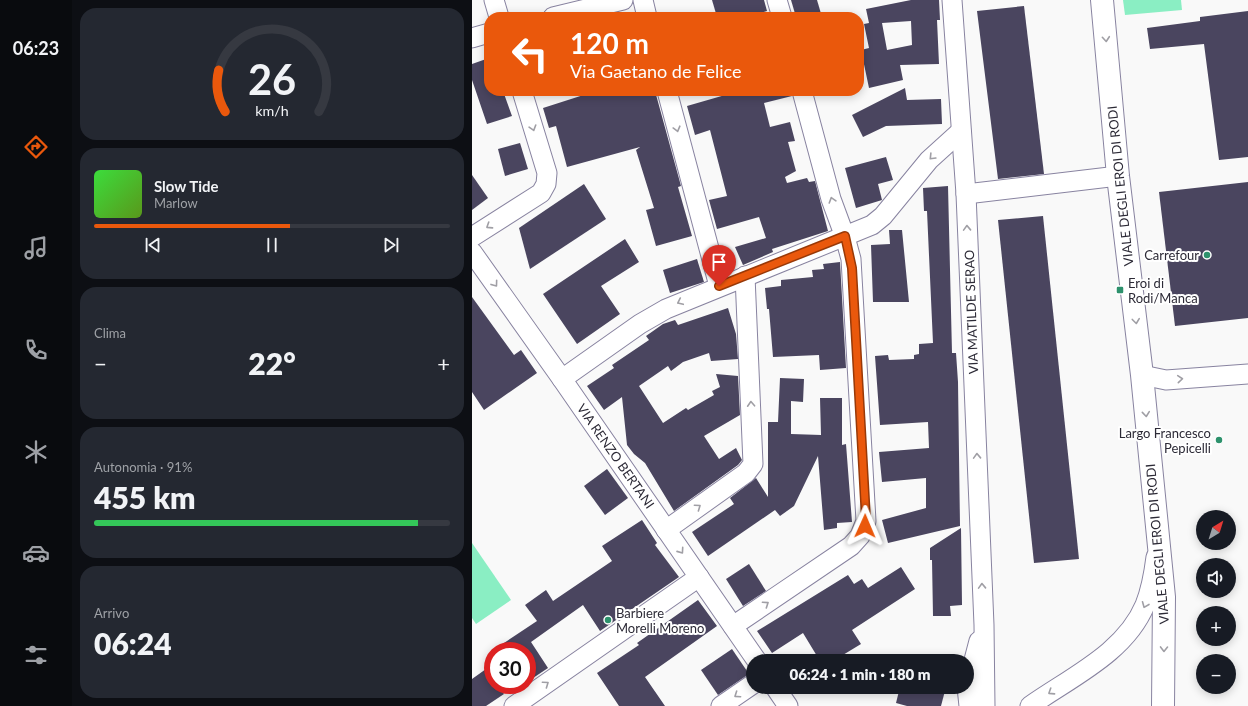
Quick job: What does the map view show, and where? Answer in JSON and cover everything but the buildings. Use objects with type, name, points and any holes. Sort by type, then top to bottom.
[{"type":"main road","name":"VIALE DEGLI EROI DI RODI","points":[[1102,0],[1118,176],[1142,375],[1165,607],[1163,706]]},
{"type":"street","points":[[494,0],[498,12]]},
{"type":"street","points":[[574,12],[623,0]]},
{"type":"street","points":[[643,0],[647,12]]},
{"type":"street","points":[[777,0],[781,12]]},
{"type":"street","name":"VIA MATILDE SERAO","points":[[952,0],[966,194],[984,625],[985,706]]},
{"type":"street","points":[[472,38],[484,34]]},
{"type":"street","points":[[472,237],[541,193],[546,184],[547,173],[524,96]]},
{"type":"street","points":[[668,96],[719,286]]},
{"type":"street","points":[[733,626],[850,546],[857,540],[865,526],[866,519],[852,268],[845,236],[832,199],[803,96]]},
{"type":"street","points":[[562,379],[653,316],[680,302],[869,227],[880,218],[929,160],[961,131]]},
{"type":"street","points":[[966,194],[1118,176]]},
{"type":"street","name":"VIA RENZO BERTANI","points":[[472,252],[562,379],[752,654]]},
{"type":"street","points":[[666,530],[746,473],[753,464],[745,276]]},
{"type":"street","points":[[1142,375],[1166,380],[1248,374]]},
{"type":"street","points":[[1030,706],[1112,649],[1131,630],[1141,613],[1149,592],[1158,540]]},
{"type":"street","points":[[514,706],[699,577]]},
{"type":"street","name":"VIA MATILDE SERAO","points":[[974,656],[984,625]]},
{"type":"street","points":[[721,706],[746,689]]},
{"type":"street","points":[[780,694],[788,706]]},
{"type":"street","name":"VIA MATILDE SERAO","points":[[968,694],[969,706]]},
{"type":"green space","points":[[1123,0],[1181,0],[1182,10],[1125,15]]},
{"type":"green space","points":[[472,543],[511,600],[476,624],[472,618]]},
{"type":"place","name":"Carrefour","points":[[1207,255]]},
{"type":"place","name":"Eroi di Rodi/Manca","points":[[1120,290]]},
{"type":"place","name":"Largo Francesco Pepicelli","points":[[1219,440]]},
{"type":"place","name":"Barbiere Morelli Moreno","points":[[608,620]]},
{"type":"route","points":[[719,286],[845,236],[852,268],[866,519],[865,526]]}]
